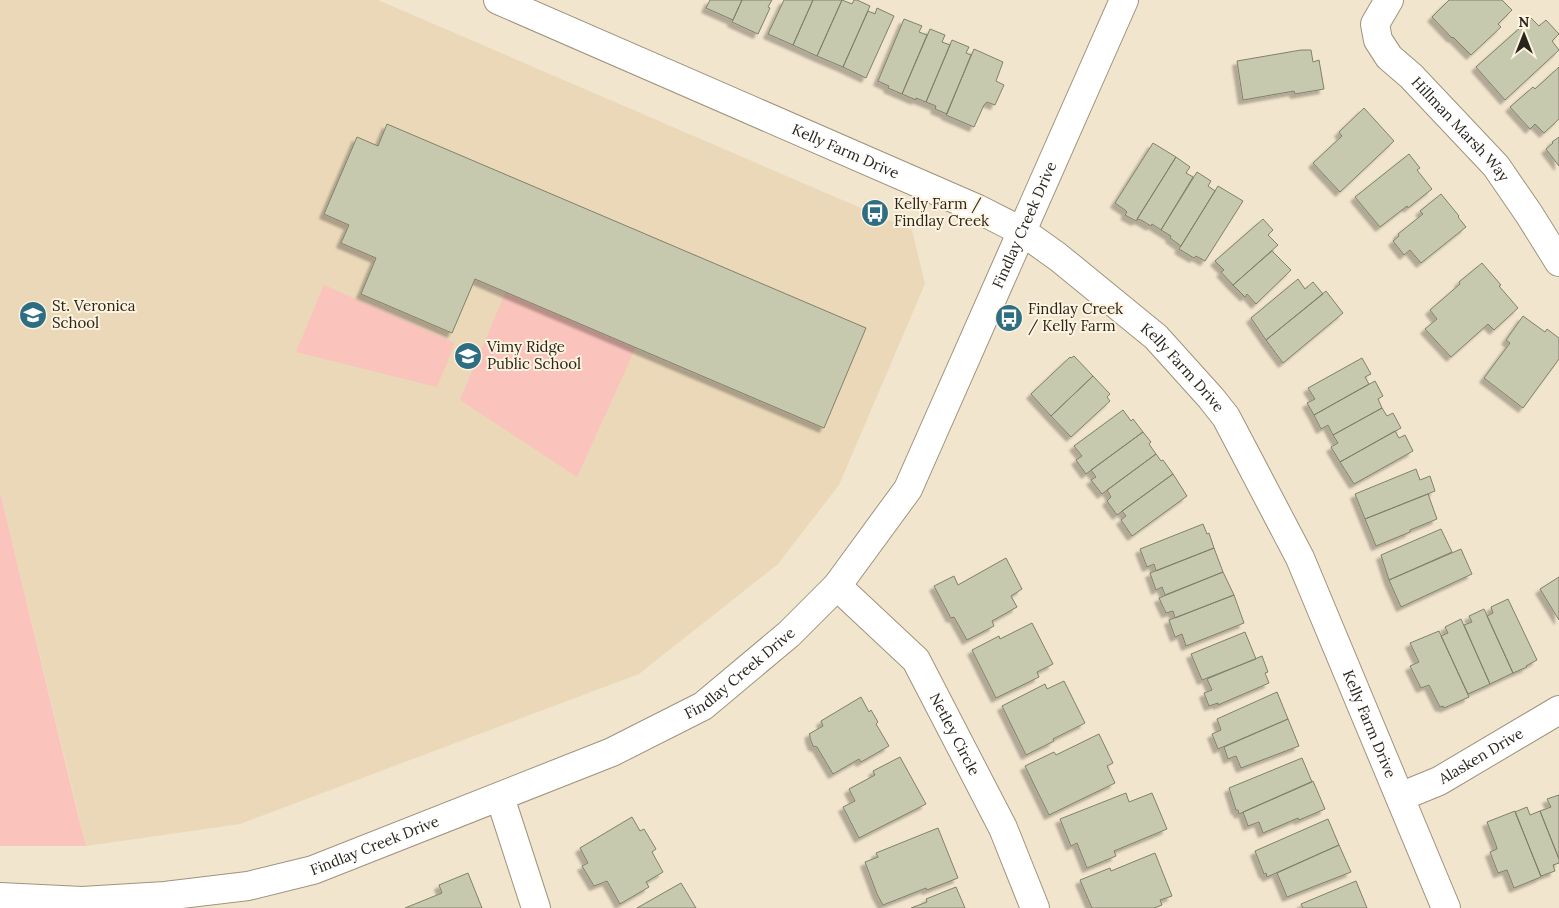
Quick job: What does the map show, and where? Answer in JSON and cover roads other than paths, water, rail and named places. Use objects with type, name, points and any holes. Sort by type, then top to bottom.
[{"type":"street","name":"Kelly Farm Drive","points":[[498,0],[962,201],[1023,232],[1058,257],[1156,337],[1226,417],[1300,558],[1446,908]]},
{"type":"street","name":"Findlay Creek Drive","points":[[0,897],[82,901],[165,896],[248,886],[313,870],[612,752],[703,706],[790,634],[837,586],[908,489],[1124,0]]},
{"type":"street","name":"Hillman Marsh Way","points":[[1388,0],[1375,24],[1378,40],[1389,57],[1412,76],[1496,166],[1559,262]]},
{"type":"street","name":"Netley Circle","points":[[837,586],[916,660],[1003,828],[1035,908]]},
{"type":"street","name":"Alasken Drive","points":[[1400,797],[1439,782],[1559,710]]},
{"type":"street","points":[[500,797],[536,908]]},
{"type":"place","name":"Kelly Farm / Findlay Creek","points":[[875,213]]},
{"type":"place","name":"St. Veronica School","points":[[33,315]]},
{"type":"place","name":"Findlay Creek / Kelly Farm","points":[[1009,318]]},
{"type":"place","name":"Vimy Ridge Public School","points":[[468,356]]}]
